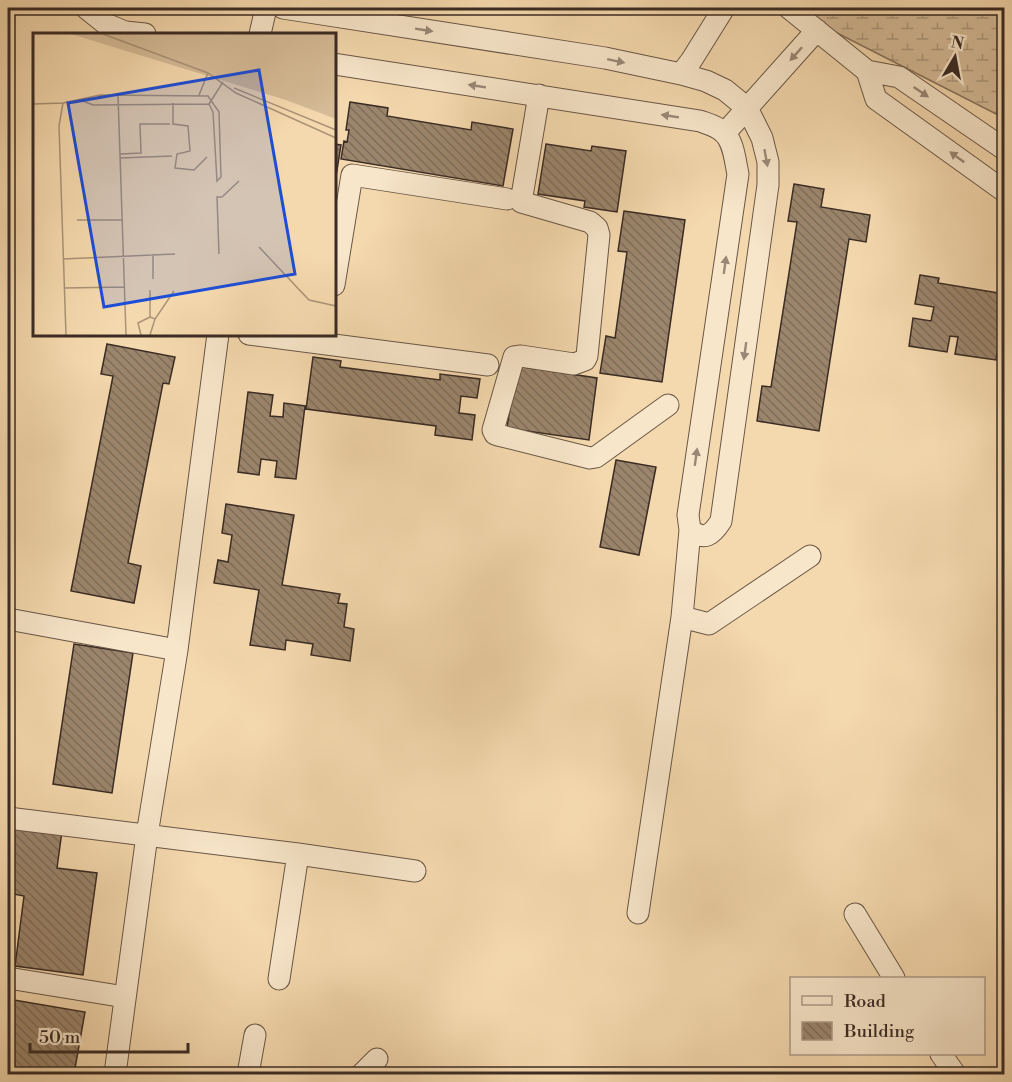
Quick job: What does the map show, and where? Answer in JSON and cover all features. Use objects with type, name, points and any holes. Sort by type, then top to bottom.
[{"type":"street","points":[[86,8],[106,24],[126,32],[136,33]]},
{"type":"street","points":[[260,33],[266,8]]},
{"type":"street","points":[[283,8],[593,57],[686,67],[706,81],[751,103],[768,162],[768,185],[721,521],[707,536],[697,536],[690,530]]},
{"type":"street","points":[[686,67],[724,8]]},
{"type":"street","points":[[789,8],[867,71],[899,77],[1005,149]]},
{"type":"street","points":[[725,133],[817,30]]},
{"type":"street","points":[[336,64],[700,121],[725,133],[733,148],[738,174],[688,515],[690,530],[682,617],[638,913]]},
{"type":"street","points":[[867,71],[876,99],[1005,191]]},
{"type":"street","points":[[539,95],[521,202],[590,222],[597,228],[599,235],[587,356],[585,360],[574,364],[521,356],[514,357],[493,430],[498,435],[591,458],[668,405]]},
{"type":"street","points":[[336,273],[352,175],[507,199]]},
{"type":"street","points":[[115,1074],[147,835],[177,650],[218,336]]},
{"type":"street","points":[[264,336],[488,365]]},
{"type":"street","points":[[682,617],[709,624],[810,556]]},
{"type":"street","points":[[8,619],[177,650]]},
{"type":"street","points":[[8,818],[415,871]]},
{"type":"street","points":[[279,979],[298,854]]},
{"type":"street","points":[[855,914],[893,977]]},
{"type":"street","points":[[8,978],[125,998]]},
{"type":"street","points":[[248,1074],[255,1035]]},
{"type":"street","points":[[942,1055],[955,1074]]},
{"type":"street","points":[[362,1074],[377,1059]]},
{"type":"green space","points":[[788,8],[1004,8],[1004,118]]},
{"type":"building","points":[[350,102],[388,108],[387,116],[471,130],[472,122],[513,129],[503,186],[341,159],[344,141],[347,142],[349,130],[346,130]]},
{"type":"building","points":[[336,144],[341,145],[336,176]]},
{"type":"building","points":[[546,144],[591,151],[592,146],[626,151],[617,212],[584,207],[585,201],[538,194]]},
{"type":"building","points":[[794,184],[824,189],[821,207],[870,215],[866,242],[849,239],[819,431],[757,421],[762,386],[771,387],[797,222],[788,221]]},
{"type":"building","points":[[624,211],[685,220],[662,382],[600,373],[606,336],[615,338],[627,252],[618,251]]},
{"type":"building","points":[[920,275],[939,278],[938,283],[1004,294],[996,360],[955,354],[958,337],[950,336],[947,352],[909,346],[913,318],[931,321],[934,307],[915,304]]},
{"type":"building","points":[[107,344],[175,357],[169,384],[163,383],[128,563],[141,566],[134,603],[71,591],[113,376],[101,374]]},
{"type":"building","points":[[313,357],[341,361],[340,367],[440,380],[440,374],[480,379],[477,398],[461,396],[459,413],[475,415],[472,440],[435,435],[436,426],[306,409]]},
{"type":"building","points":[[516,366],[597,378],[589,440],[507,428]]},
{"type":"building","points":[[248,392],[273,395],[270,416],[283,417],[284,403],[305,406],[296,479],[275,477],[277,461],[261,459],[259,475],[238,472]]},
{"type":"building","points":[[616,460],[656,467],[639,555],[600,547]]},
{"type":"building","points":[[226,504],[294,515],[282,585],[340,594],[338,603],[347,604],[344,627],[354,629],[350,661],[311,655],[313,644],[286,640],[285,650],[250,645],[259,590],[214,583],[218,560],[228,562],[232,535],[222,533]]},
{"type":"building","points":[[74,644],[133,653],[112,793],[53,784]]},
{"type":"building","points":[[8,828],[62,831],[57,868],[97,873],[83,975],[15,966],[24,896],[8,893]]},
{"type":"building","points":[[8,999],[85,1012],[74,1074],[13,1074],[15,1063],[8,1062]]}]
